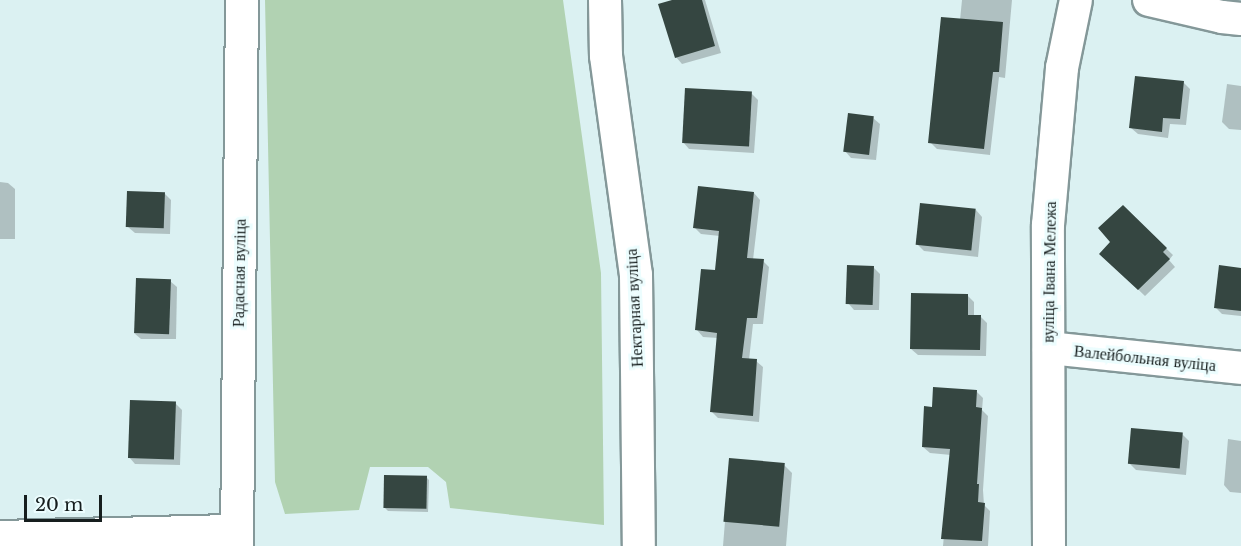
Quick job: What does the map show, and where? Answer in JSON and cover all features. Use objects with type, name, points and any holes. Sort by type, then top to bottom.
[{"type":"street","name":"Радасная вуліца","points":[[237,538],[242,0]]},
{"type":"street","name":"Нектарная вуліца","points":[[604,0],[606,56],[636,275],[639,546]]},
{"type":"street","name":"вуліца Івана Мележа","points":[[1049,546],[1048,225],[1062,68],[1076,0]]},
{"type":"street","points":[[1149,0],[1222,17],[1241,19]]},
{"type":"street","name":"Валейбольная вуліца","points":[[1049,348],[1241,368]]},
{"type":"street","points":[[0,537],[237,538]]},
{"type":"green space","points":[[265,0],[563,0],[601,273],[604,525],[450,508],[446,482],[428,467],[370,467],[359,510],[285,514],[275,482]]},
{"type":"building","points":[[672,0],[702,0],[715,46],[675,58],[658,4]]},
{"type":"building","points":[[941,17],[1003,22],[999,72],[993,72],[984,149],[928,143]]},
{"type":"building","points":[[1135,76],[1184,81],[1180,119],[1163,118],[1162,132],[1129,128]]},
{"type":"building","points":[[685,88],[752,92],[749,146],[682,143]]},
{"type":"building","points":[[848,113],[874,116],[869,155],[843,152]]},
{"type":"building","points":[[698,186],[754,192],[747,258],[764,259],[757,318],[747,318],[742,358],[757,359],[753,416],[710,412],[717,333],[695,330],[701,269],[715,270],[719,231],[693,228]]},
{"type":"building","points":[[127,191],[165,192],[164,228],[126,227]]},
{"type":"building","points":[[920,203],[976,209],[971,251],[916,245]]},
{"type":"building","points":[[1123,205],[1167,248],[1163,252],[1170,259],[1138,290],[1099,254],[1110,242],[1098,228]]},
{"type":"building","points":[[847,265],[874,266],[873,305],[846,304]]},
{"type":"building","points":[[1219,265],[1241,268],[1241,311],[1214,308]]},
{"type":"building","points":[[136,278],[171,279],[169,334],[134,333]]},
{"type":"building","points":[[911,293],[968,294],[968,315],[981,315],[980,350],[910,349]]},
{"type":"building","points":[[933,387],[977,390],[976,407],[982,408],[977,484],[979,484],[978,502],[985,503],[982,541],[941,539],[950,449],[922,447],[924,406],[932,407]]},
{"type":"building","points":[[130,400],[176,402],[174,460],[128,458]]},
{"type":"building","points":[[1131,428],[1183,433],[1180,468],[1128,464]]},
{"type":"building","points":[[729,458],[785,463],[779,527],[723,522]]},
{"type":"building","points":[[384,475],[427,476],[426,509],[383,508]]}]
